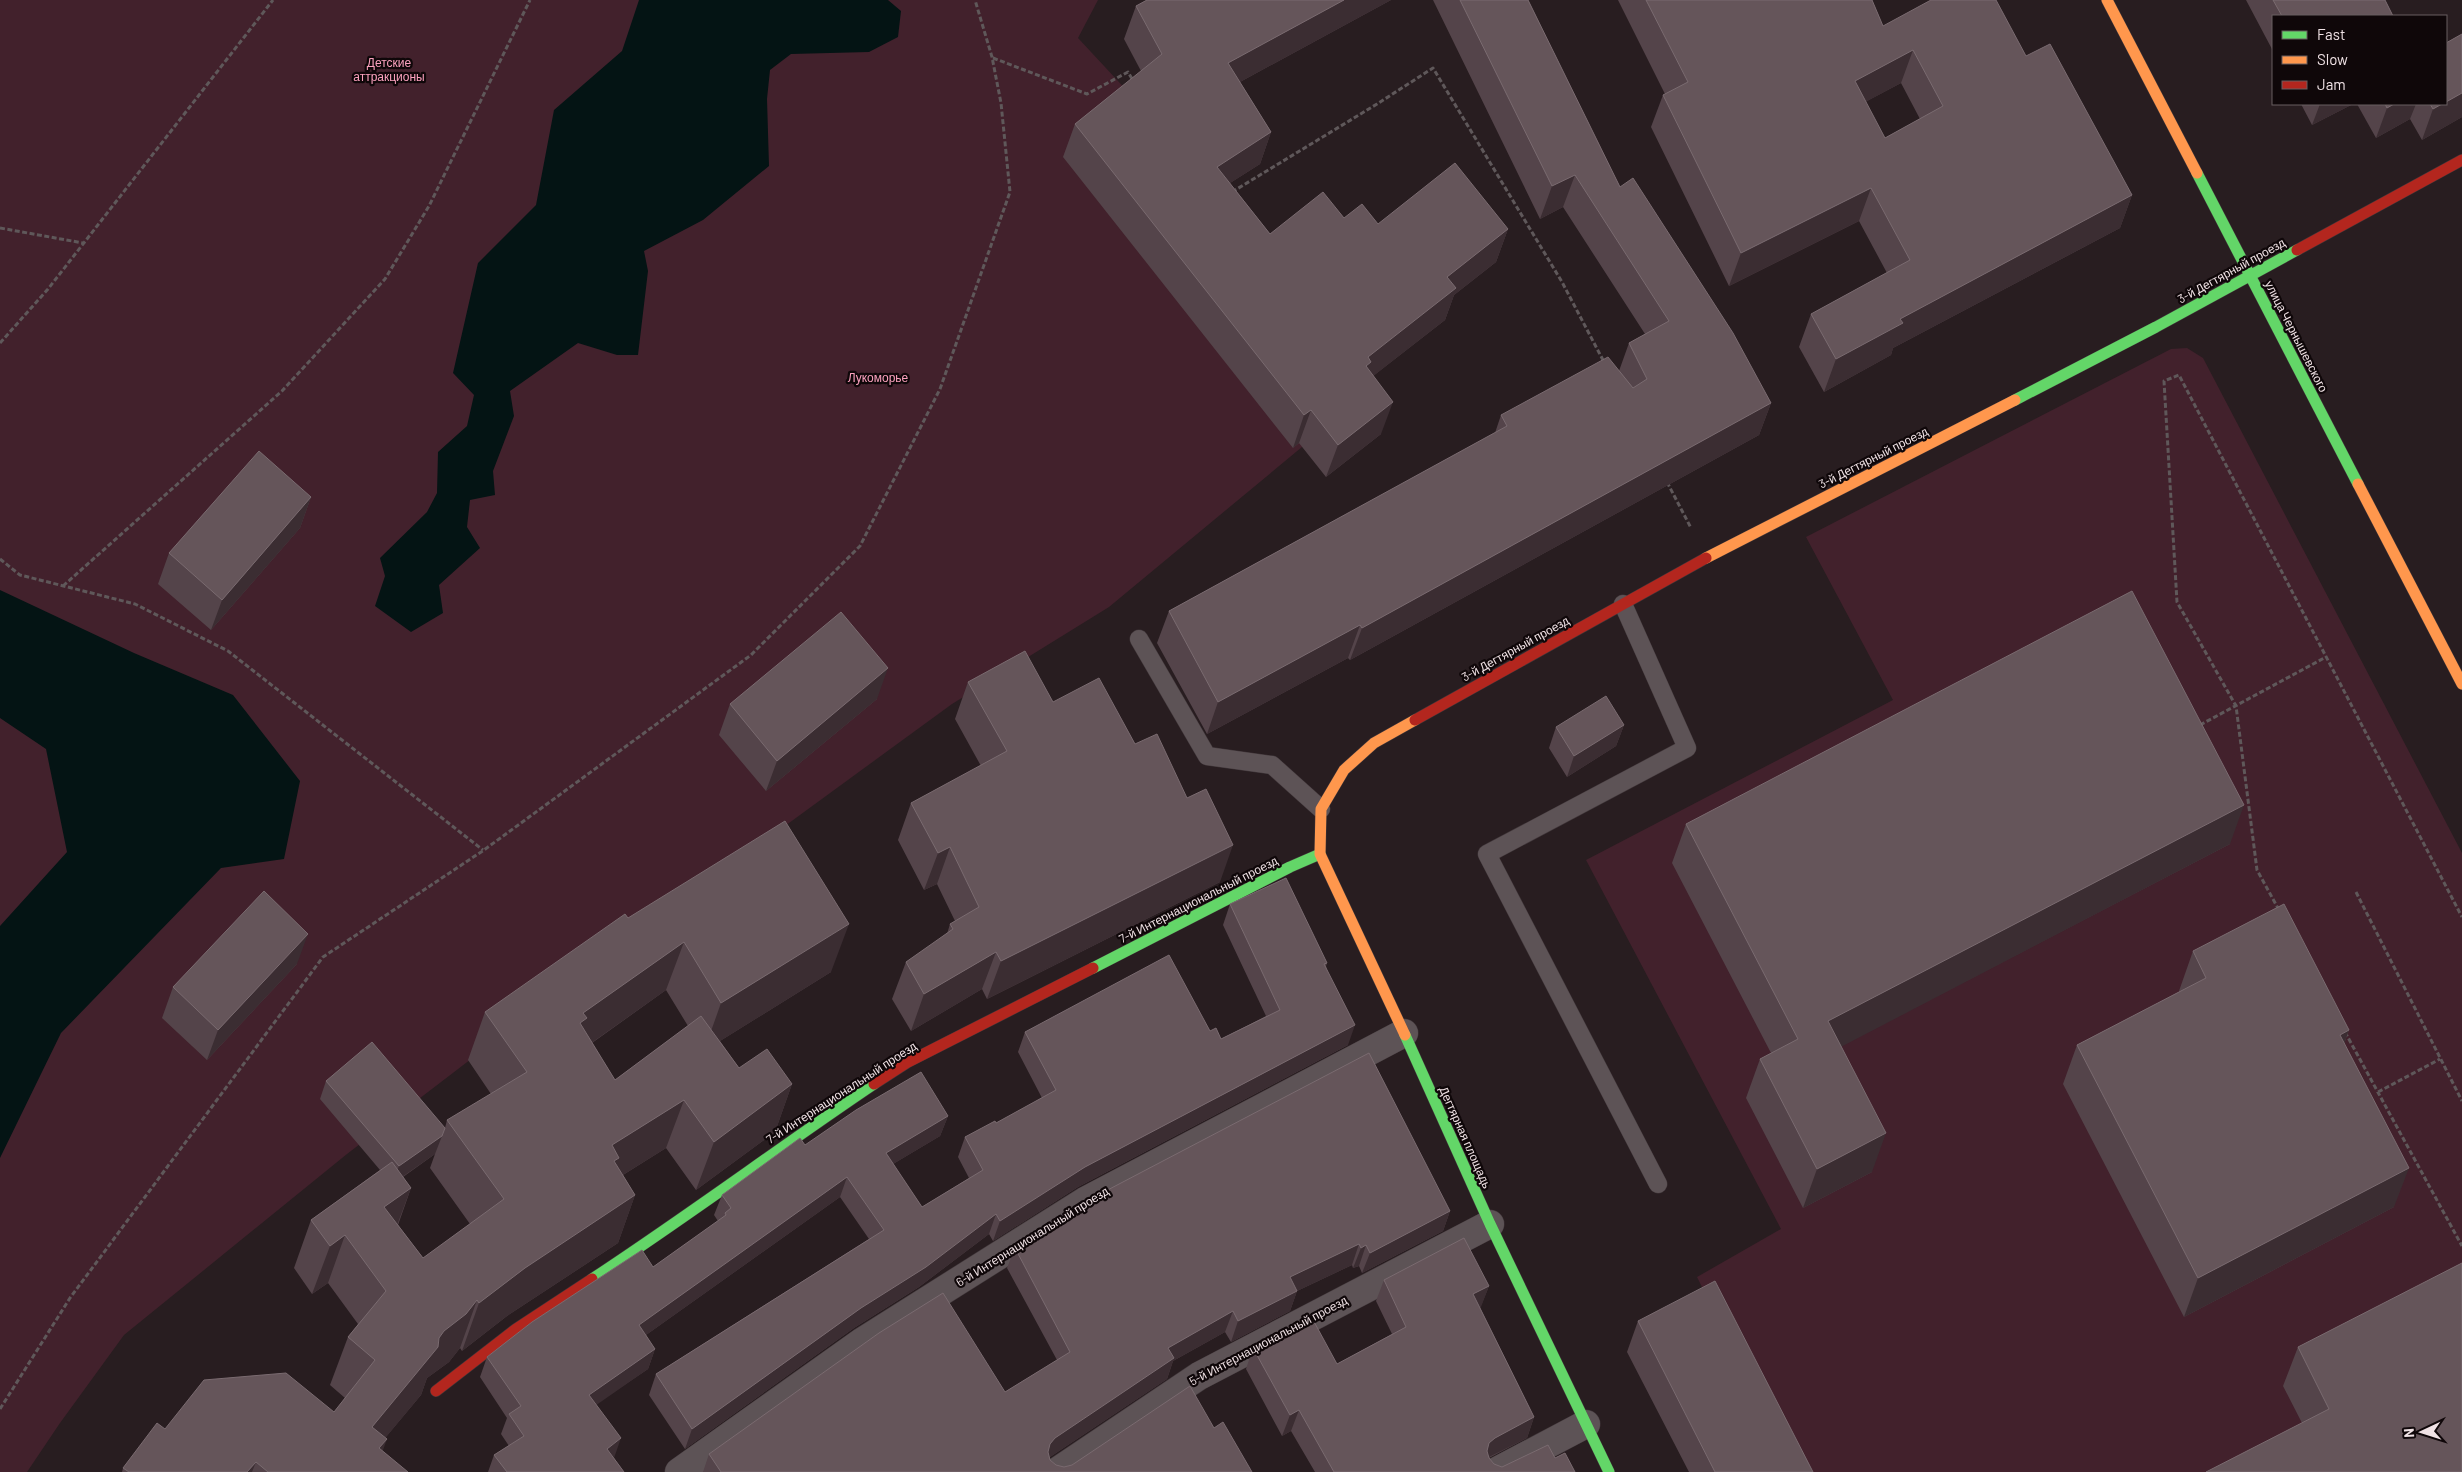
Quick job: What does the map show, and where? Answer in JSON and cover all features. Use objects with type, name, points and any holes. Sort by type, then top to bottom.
[{"type":"street","name":"улица Чернышевского","points":[[2107,0],[2462,684]]},
{"type":"street","name":"3-й Дегтярный проезд","points":[[1321,809],[1344,770],[1374,743],[1707,558],[2147,331],[2462,160]]},
{"type":"street","name":"Дегтярная площадь","points":[[1321,809],[1320,854],[1404,1033],[1490,1224],[1609,1472]]},
{"type":"street","name":"7-й Интернациональный проезд","points":[[436,1391],[516,1329],[682,1220],[789,1141],[908,1062],[1290,867],[1320,854]]},
{"type":"street","name":"6-й Интернациональный проезд","points":[[679,1472],[863,1341],[1085,1201],[1404,1033]]},
{"type":"street","name":"5-й Интернациональный проезд","points":[[1056,1472],[1199,1376],[1490,1224]]},
{"type":"street","points":[[1495,1472],[1586,1424]]},
{"type":"lane","points":[[1623,604],[1687,748],[1487,854],[1658,1184]]},
{"type":"lane","points":[[1140,639],[1207,756],[1272,765],[1321,809]]},
{"type":"path","points":[[0,343],[48,289],[272,0]]},
{"type":"path","points":[[63,586],[282,391],[385,280],[430,206],[530,0]]},
{"type":"path","points":[[0,1409],[70,1298],[323,957],[484,850],[752,654],[860,546],[940,390],[1010,192],[1001,103],[992,57],[974,0]]},
{"type":"path","points":[[992,57],[1088,94],[1128,72],[1139,88]]},
{"type":"path","points":[[1226,195],[1378,104],[1433,68],[1562,282],[1607,368]]},
{"type":"path","points":[[0,228],[83,244]]},
{"type":"path","points":[[2280,913],[2257,870],[2236,706],[2177,602],[2164,380],[2179,375],[2462,917]]},
{"type":"path","points":[[1666,481],[1707,558]]},
{"type":"path","points":[[0,559],[20,575],[135,604],[228,651],[484,850]]},
{"type":"path","points":[[2192,729],[2326,657]]},
{"type":"path","points":[[2356,892],[2462,1102]]},
{"type":"path","points":[[2341,1024],[2462,1246]]},
{"type":"path","points":[[2378,1092],[2440,1059]]},
{"type":"green space","points":[[0,0],[1098,0],[1078,38],[1131,95],[1366,394],[1109,607],[952,704],[582,974],[347,1154],[124,1335],[27,1472],[0,1472]]},
{"type":"green space","points":[[2187,348],[2203,358],[2462,853],[2462,1472],[1794,1472],[1697,1277],[1781,1229],[1586,860],[1893,700],[1806,537],[2171,349]]},
{"type":"shaded area","points":[[639,0],[888,0],[901,11],[898,37],[869,52],[791,54],[770,70],[767,99],[769,166],[703,220],[644,251],[648,271],[638,355],[617,355],[578,343],[510,391],[514,416],[493,471],[495,495],[470,500],[467,527],[480,548],[439,585],[443,613],[411,632],[375,606],[385,576],[380,558],[427,512],[437,493],[438,452],[467,426],[474,395],[453,373],[478,263],[536,205],[554,110],[622,51]]},
{"type":"shaded area","points":[[0,590],[134,653],[233,695],[300,781],[284,859],[221,868],[61,1033],[0,1158],[0,926],[67,852],[46,749],[0,718]]},
{"type":"building","points":[[1147,0],[1344,0],[1228,63],[1271,132],[1217,167],[1270,234],[1323,192],[1344,218],[1362,204],[1378,224],[1455,163],[1508,229],[1447,277],[1456,288],[1368,357],[1371,362],[1366,366],[1393,402],[1338,445],[1311,410],[1304,415],[1075,124],[1162,54],[1136,6]]},
{"type":"building","points":[[1460,0],[1528,0],[1620,187],[1633,178],[1733,333],[1771,403],[1362,628],[1360,625],[1218,702],[1169,611],[1507,426],[1501,415],[1608,357],[1633,388],[1647,379],[1629,343],[1669,321],[1575,175],[1552,186]]},
{"type":"building","points":[[1646,0],[1872,0],[1883,26],[1931,0],[1996,0],[2026,56],[2050,44],[2132,195],[1900,319],[1903,323],[1836,359],[1811,314],[1910,260],[1871,188],[1741,253],[1663,95],[1688,82]],"holes":[[[1913,50],[1943,106],[1885,138],[1855,81]]]},
{"type":"building","points":[[2273,0],[2385,0],[2392,15],[2281,15]]},
{"type":"building","points":[[2462,34],[2462,93],[2447,101],[2447,42]]},
{"type":"building","points":[[2431,105],[2440,105],[2433,109]]},
{"type":"building","points":[[259,451],[311,497],[222,600],[169,553]]},
{"type":"building","points":[[2132,591],[2244,805],[1828,1021],[1886,1133],[1817,1169],[1760,1059],[1798,1039],[1686,824]]},
{"type":"building","points":[[841,612],[888,668],[777,761],[730,704]]},
{"type":"building","points":[[1025,651],[1053,702],[1099,678],[1135,744],[1157,734],[1187,798],[1206,789],[1233,845],[1001,961],[996,952],[924,994],[906,962],[953,929],[950,924],[979,907],[950,847],[938,853],[911,803],[1007,751],[968,682]]},
{"type":"building","points":[[1606,696],[1624,725],[1574,756],[1556,727]]},
{"type":"building","points":[[785,821],[849,924],[721,1003],[684,942],[583,1013],[587,1018],[580,1023],[615,1080],[701,1016],[739,1068],[767,1049],[792,1084],[714,1142],[684,1100],[612,1145],[619,1158],[614,1161],[635,1195],[525,1268],[479,1303],[477,1300],[466,1314],[444,1331],[439,1338],[438,1347],[372,1427],[387,1439],[379,1448],[408,1472],[268,1472],[256,1462],[247,1472],[129,1472],[123,1468],[157,1423],[165,1429],[204,1380],[286,1373],[334,1412],[375,1360],[348,1337],[386,1291],[345,1235],[330,1246],[311,1220],[392,1162],[411,1188],[384,1207],[423,1258],[504,1199],[447,1120],[527,1072],[485,1012],[625,914],[628,918]]},
{"type":"building","points":[[1286,878],[1327,963],[1324,964],[1355,1025],[1085,1167],[1000,1221],[996,1214],[926,1267],[861,1308],[692,1429],[656,1374],[884,1230],[847,1177],[639,1325],[655,1349],[589,1395],[621,1438],[607,1449],[624,1472],[507,1472],[494,1455],[524,1436],[509,1414],[521,1406],[487,1357],[532,1322],[642,1250],[653,1267],[726,1215],[725,1213],[731,1208],[722,1195],[800,1138],[805,1145],[856,1110],[921,1072],[948,1116],[886,1153],[922,1207],[983,1170],[965,1137],[995,1121],[996,1123],[1056,1090],[1025,1032],[1169,955],[1210,1031],[1216,1028],[1221,1039],[1280,1010],[1230,904]]},
{"type":"building","points":[[264,891],[308,934],[218,1030],[173,987]]},
{"type":"building","points":[[2284,904],[2349,1030],[2340,1035],[2409,1168],[2198,1278],[2077,1045],[2206,978],[2193,951]]},
{"type":"building","points":[[372,1042],[445,1128],[442,1136],[399,1166],[326,1081]]},
{"type":"building","points":[[1369,1053],[1450,1211],[1370,1253],[1366,1245],[1361,1248],[1359,1244],[1290,1277],[1297,1291],[1238,1321],[1233,1311],[1168,1348],[1174,1358],[1055,1438],[1050,1444],[1048,1452],[1050,1460],[1056,1465],[1064,1467],[1072,1465],[1190,1386],[1214,1428],[1223,1422],[1252,1472],[721,1472],[709,1454],[879,1333],[943,1293],[1005,1392],[1070,1352],[1015,1248],[1100,1194]]},
{"type":"building","points":[[1464,1238],[1489,1286],[1473,1294],[1534,1417],[1489,1443],[1487,1451],[1489,1458],[1494,1464],[1502,1467],[1548,1445],[1555,1458],[1565,1453],[1575,1472],[1334,1472],[1299,1410],[1290,1415],[1253,1348],[1312,1318],[1337,1364],[1406,1327],[1384,1280]]},
{"type":"building","points":[[2462,1263],[2462,1472],[2206,1472],[2329,1409],[2298,1347]]},
{"type":"building","points":[[1715,1281],[1813,1472],[1715,1472],[1638,1321]]},
{"type":"traffic: fast","points":[[2197,173],[2358,484]]},
{"type":"traffic: fast","points":[[2015,400],[2156,327],[2297,250]]},
{"type":"traffic: fast","points":[[1093,968],[1290,867],[1320,854]]},
{"type":"traffic: fast","points":[[1405,1035],[1490,1224],[1609,1472]]},
{"type":"traffic: fast","points":[[592,1279],[874,1084]]},
{"type":"traffic: slow","points":[[2107,0],[2197,173]]},
{"type":"traffic: slow","points":[[1706,558],[2015,400]]},
{"type":"traffic: slow","points":[[2358,484],[2462,684]]},
{"type":"traffic: slow","points":[[1405,1035],[1320,854],[1321,809],[1344,770],[1374,743],[1415,720]]},
{"type":"traffic: jam","points":[[2297,250],[2462,160]]},
{"type":"traffic: jam","points":[[1415,720],[1706,558]]},
{"type":"traffic: jam","points":[[874,1084],[908,1062],[1093,968]]},
{"type":"traffic: jam","points":[[436,1391],[516,1329],[592,1279]]},
{"type":"park label","name":"Детские аттракционы","points":[[389,69]]},
{"type":"park label","name":"Лукоморье","points":[[878,377]]}]
